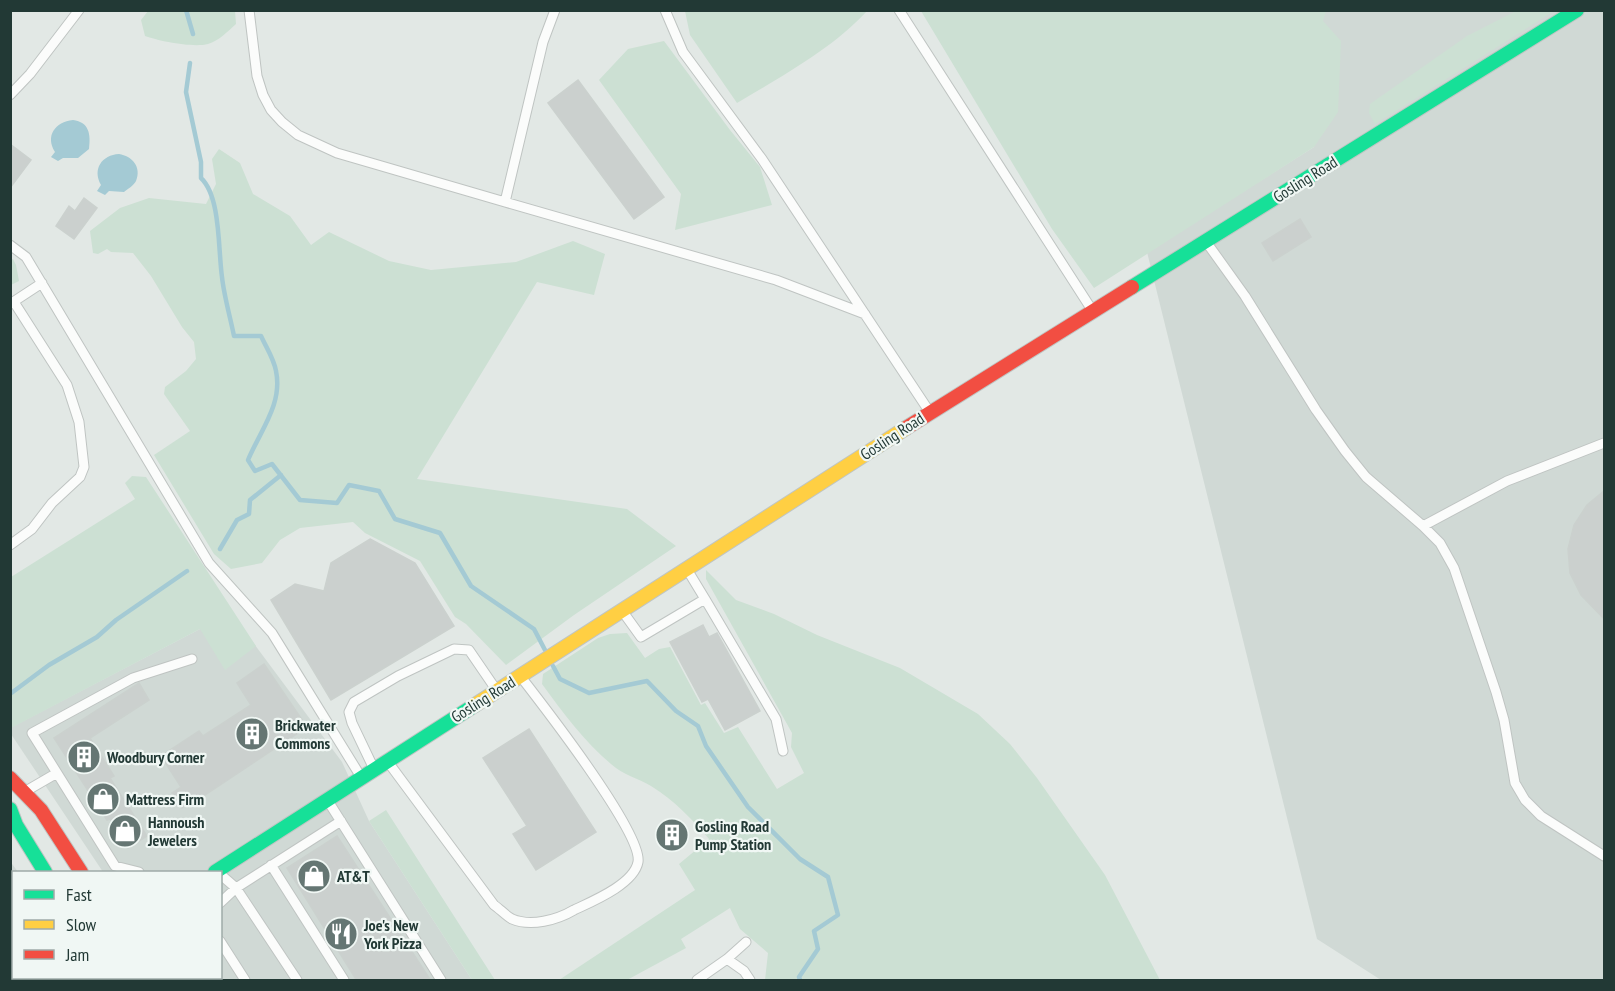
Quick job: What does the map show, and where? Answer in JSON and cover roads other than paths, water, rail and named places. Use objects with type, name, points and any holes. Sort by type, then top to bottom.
[{"type":"street","name":"Gosling Road","points":[[221,871],[386,760],[930,412],[1576,10]]},
{"type":"street","points":[[10,778],[26,791],[42,810],[80,871]]},
{"type":"street","points":[[10,809],[16,825],[44,871]]},
{"type":"lane","points":[[10,95],[30,74],[79,10]]},
{"type":"lane","points":[[249,10],[257,76],[263,95],[271,110],[298,135],[337,153],[777,280],[865,314]]},
{"type":"lane","points":[[505,202],[543,42],[555,10]]},
{"type":"lane","points":[[665,10],[683,52],[762,159],[930,412]]},
{"type":"lane","points":[[899,10],[1093,312]]},
{"type":"lane","points":[[1206,241],[1245,296],[1316,410],[1345,451],[1366,477],[1440,543],[1454,568],[1499,701],[1515,783],[1525,800],[1541,816],[1605,856]]},
{"type":"lane","points":[[10,245],[26,257],[208,563],[272,633],[361,777]]},
{"type":"lane","points":[[10,545],[32,529],[52,503],[80,477],[84,467],[79,423],[67,385],[12,303],[42,283]]},
{"type":"lane","points":[[1423,526],[1507,481],[1605,443]]},
{"type":"lane","points":[[686,569],[776,719],[783,751]]},
{"type":"lane","points":[[622,610],[641,638],[705,599]]},
{"type":"lane","points":[[374,769],[352,723],[349,712],[354,702],[398,676],[454,649],[469,650],[497,690]]},
{"type":"lane","points":[[132,871],[115,866],[32,733],[133,678],[192,659]]},
{"type":"lane","points":[[386,760],[494,905],[512,919],[534,923],[564,916],[613,890],[630,876],[638,862],[636,846],[589,767],[520,675]]},
{"type":"lane","points":[[26,791],[57,773]]},
{"type":"lane","points":[[327,799],[441,981]]},
{"type":"lane","points":[[222,901],[236,888],[341,821]]},
{"type":"lane","points":[[271,866],[344,981]]},
{"type":"lane","points":[[222,876],[236,888],[297,981]]},
{"type":"lane","points":[[697,981],[746,942]]},
{"type":"lane","points":[[222,944],[245,981]]},
{"type":"lane","points":[[727,959],[744,971],[750,981]]},
{"type":"water","points":[[73,120],[86,126],[90,138],[89,149],[78,158],[63,158],[58,161],[51,157],[55,152],[51,141],[52,135],[61,124]]},
{"type":"water","points":[[119,154],[135,163],[138,176],[124,192],[109,191],[105,195],[97,191],[101,185],[98,179],[98,168],[103,160]]},
{"type":"waterway","points":[[186,10],[193,34]]},
{"type":"waterway","points":[[190,63],[186,92],[201,162],[201,178],[212,198],[218,224],[223,284],[234,336],[261,336],[276,371],[276,395],[273,406],[248,460],[255,471],[272,464],[300,500],[337,503],[349,485],[379,491],[395,519],[440,533],[471,586],[534,629],[545,650]]},
{"type":"waterway","points":[[220,549],[237,520],[249,514],[250,500],[281,475]]},
{"type":"waterway","points":[[10,694],[49,665],[97,637],[116,620],[187,571]]},
{"type":"waterway","points":[[553,666],[560,679],[589,693],[647,681],[676,711],[698,726],[706,746],[748,807],[800,859],[828,877],[838,915],[814,931],[818,949],[799,977],[800,980]]},
{"type":"place","name":"Brickwater Commons","points":[[252,734]]},
{"type":"place","name":"Woodbury Corner","points":[[84,757]]},
{"type":"place","name":"Mattress Firm","points":[[103,799]]},
{"type":"place","name":"Hannoush Jewelers","points":[[125,831]]},
{"type":"place","name":"Gosling Road Pump Station","points":[[672,835]]},
{"type":"place","name":"AT&T","points":[[314,876]]},
{"type":"place","name":"Joe's New York Pizza","points":[[341,934]]}]
